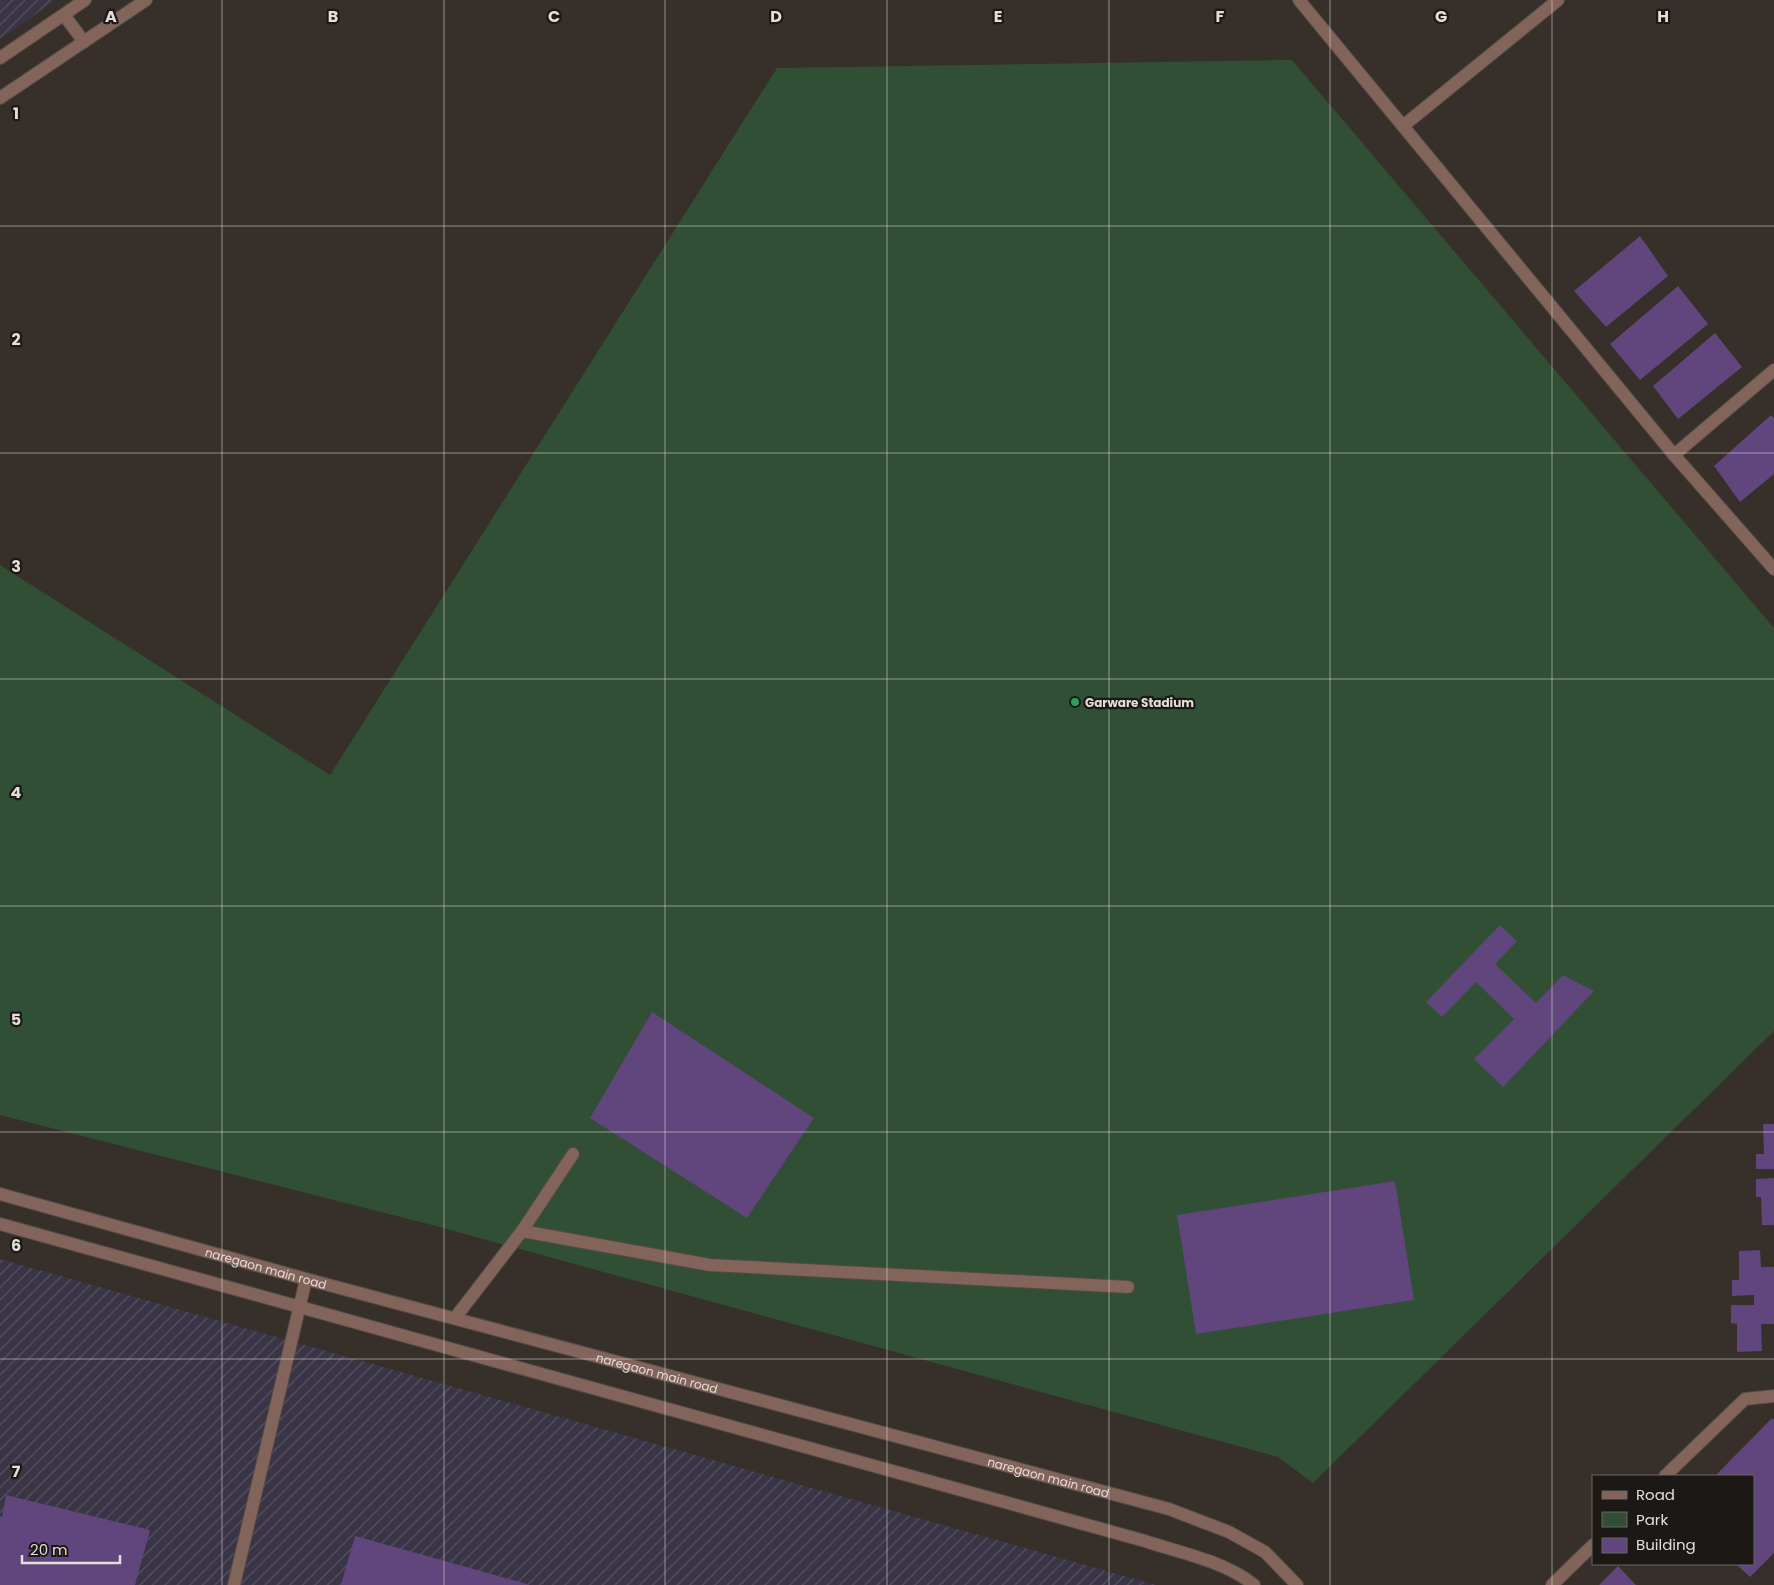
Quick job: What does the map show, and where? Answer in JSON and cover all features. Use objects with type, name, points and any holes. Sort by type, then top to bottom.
[{"type":"street","points":[[0,58],[85,0]]},
{"type":"street","points":[[0,98],[146,0]]},
{"type":"street","points":[[1299,0],[1674,454],[1774,569]]},
{"type":"street","points":[[1403,126],[1558,0]]},
{"type":"street","points":[[64,15],[84,42]]},
{"type":"street","points":[[1674,454],[1774,370]]},
{"type":"street","points":[[455,1318],[522,1231],[574,1154]]},
{"type":"street","name":"naregaon main road","points":[[0,1194],[306,1279],[1169,1509],[1229,1532],[1265,1552],[1298,1585]]},
{"type":"street","points":[[0,1224],[1145,1542],[1208,1561],[1247,1579],[1254,1585]]},
{"type":"street","points":[[522,1231],[710,1265],[1128,1287]]},
{"type":"street","points":[[234,1585],[306,1279]]},
{"type":"street","points":[[1666,1475],[1745,1399],[1774,1396]]},
{"type":"street","points":[[1552,1585],[1592,1547]]},
{"type":"shaded area","points":[[0,0],[56,0],[0,39]]},
{"type":"shaded area","points":[[0,1259],[1156,1585],[0,1585]]},
{"type":"green space","name":"Garware Stadium","points":[[1292,60],[1774,628],[1774,1031],[1313,1483],[1278,1457],[432,1225],[0,1115],[0,565],[330,775],[777,68]]},
{"type":"building","points":[[1640,236],[1668,276],[1606,327],[1574,291]]},
{"type":"building","points":[[1678,286],[1708,324],[1640,380],[1610,344]]},
{"type":"building","points":[[1715,333],[1742,367],[1678,419],[1653,386]]},
{"type":"building","points":[[1771,415],[1774,418],[1774,474],[1740,502],[1714,466]]},
{"type":"building","points":[[1500,925],[1517,941],[1495,964],[1536,1003],[1563,975],[1594,991],[1503,1087],[1474,1059],[1514,1019],[1476,982],[1442,1017],[1426,1002]]},
{"type":"building","points":[[652,1012],[814,1118],[747,1218],[590,1118]]},
{"type":"building","points":[[1763,1124],[1774,1124],[1774,1169],[1756,1169],[1756,1154],[1764,1154]]},
{"type":"building","points":[[1774,1178],[1774,1225],[1762,1225],[1761,1197],[1756,1197],[1756,1179]]},
{"type":"building","points":[[1395,1181],[1414,1300],[1196,1334],[1177,1215]]},
{"type":"building","points":[[1760,1250],[1761,1267],[1774,1267],[1774,1324],[1761,1324],[1762,1351],[1737,1352],[1737,1324],[1731,1323],[1731,1305],[1754,1305],[1754,1295],[1732,1296],[1732,1280],[1739,1280],[1739,1251]]},
{"type":"building","points":[[1771,1419],[1774,1419],[1774,1553],[1750,1577],[1737,1565],[1754,1565],[1754,1475],[1716,1475]]},
{"type":"building","points":[[6,1495],[150,1530],[135,1585],[0,1585],[0,1516],[2,1517]]},
{"type":"building","points":[[355,1536],[527,1584],[527,1585],[341,1585]]},
{"type":"building","points":[[1618,1566],[1636,1585],[1599,1585]]},
{"type":"place","name":"Garware Stadium","points":[[1075,702]]}]
